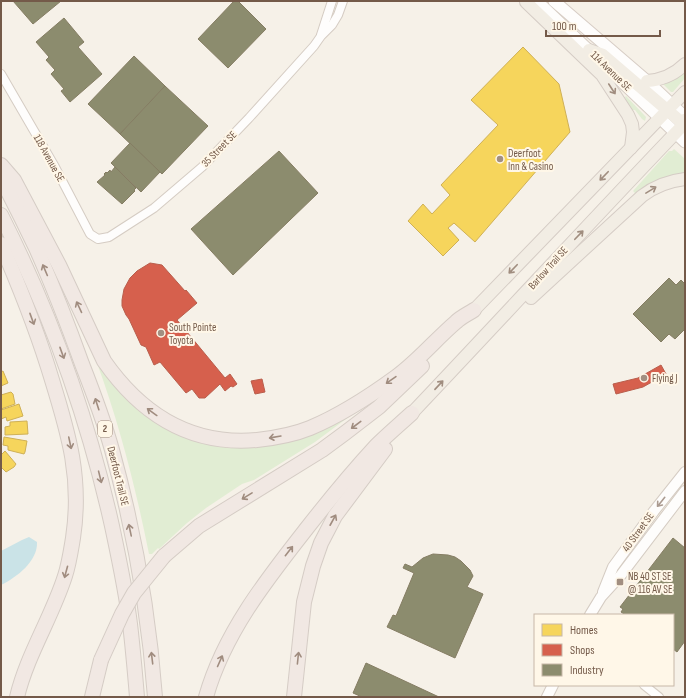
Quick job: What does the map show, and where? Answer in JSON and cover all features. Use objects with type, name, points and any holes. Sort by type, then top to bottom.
[{"type":"highway","points":[[1,165],[14,180],[59,265],[104,361],[113,374],[135,398],[158,416],[186,431],[199,436],[228,441],[242,441],[274,438],[311,428],[350,407],[398,376],[457,321],[474,310]]},
{"type":"highway","name":"Deerfoot Trail SE","points":[[1,178],[36,248],[61,307],[112,449],[136,554],[144,598],[156,697]]},
{"type":"highway","name":"Deerfoot Trail SE","points":[[1,215],[22,256],[46,313],[72,381],[93,448],[104,489],[125,591],[130,623],[137,697]]},
{"type":"highway","points":[[1,244],[26,302],[48,366],[70,444],[76,488],[75,523],[66,575],[26,668],[17,697]]},
{"type":"highway","points":[[92,697],[101,660],[122,614],[138,588],[164,556],[198,526],[322,450],[363,420],[379,407],[426,362],[464,324],[474,310]]},
{"type":"highway","points":[[206,697],[226,647],[247,610],[269,578],[310,524],[376,446],[412,413]]},
{"type":"highway","points":[[294,697],[304,602],[313,566],[321,543],[335,516],[412,413]]},
{"type":"main road","name":"114 Avenue SE","points":[[530,1],[589,50]]},
{"type":"main road","points":[[530,1],[602,75],[628,115],[632,124],[633,132],[631,148]]},
{"type":"main road","name":"114 Avenue SE","points":[[554,1],[647,81],[666,111],[676,133],[685,142]]},
{"type":"main road","points":[[589,50],[602,54],[666,111],[680,121],[685,120]]},
{"type":"main road","points":[[647,81],[668,77],[685,64]]},
{"type":"main road","points":[[474,310],[685,92]]},
{"type":"main road","name":"114 Avenue SE","points":[[666,111],[685,117]]},
{"type":"main road","name":"Barlow Trail SE","points":[[412,413],[685,123]]},
{"type":"main road","points":[[515,305],[529,299],[652,188],[674,180],[685,179]]},
{"type":"street","name":"35 Street SE","points":[[321,36],[332,1]]},
{"type":"street","name":"35 Street SE","points":[[98,239],[109,237],[154,208],[202,167],[293,70],[332,25],[338,16],[343,1]]},
{"type":"street","name":"118 Avenue SE","points":[[1,74],[55,166],[90,234],[98,239]]},
{"type":"street","name":"40 Street SE","points":[[601,597],[612,567],[685,472]]},
{"type":"street","name":"40 Street SE","points":[[591,614],[601,597],[621,575],[685,491]]},
{"type":"street","points":[[547,697],[552,686]]},
{"type":"street","points":[[645,686],[659,697]]},
{"type":"green space","points":[[685,67],[685,78],[673,92],[671,92],[663,84]]},
{"type":"green space","points":[[626,96],[646,117],[645,121],[635,110],[630,110],[625,97]]},
{"type":"green space","points":[[674,149],[685,159],[685,174],[636,194],[633,191],[669,151]]},
{"type":"green space","points":[[100,362],[123,394],[234,445],[354,413],[315,442],[254,480],[242,484],[206,508],[159,549],[158,548],[152,554],[149,554],[127,458],[97,363]]},
{"type":"water","points":[[29,537],[37,542],[34,556],[20,573],[1,585],[1,551]]},
{"type":"building: Homes","points":[[523,47],[559,84],[570,132],[475,242],[454,223],[448,228],[459,240],[443,256],[408,221],[423,204],[432,214],[450,195],[441,185],[498,125],[471,100]]},
{"type":"building: Homes","points":[[3,371],[8,383],[1,386],[1,372]]},
{"type":"building: Homes","points":[[11,392],[13,394],[15,404],[1,409],[1,395]]},
{"type":"building: Homes","points":[[19,404],[23,416],[7,421],[6,417],[1,419],[1,410]]},
{"type":"building: Homes","points":[[27,421],[28,434],[5,435],[5,427],[10,426],[10,422]]},
{"type":"building: Homes","points":[[4,437],[27,441],[24,454],[8,450],[8,446],[3,445]]},
{"type":"building: Homes","points":[[5,451],[16,464],[6,472],[1,467],[1,453],[2,454]]},
{"type":"building: Shops","name":"South Pointe Toyota","points":[[150,263],[162,265],[197,303],[177,320],[225,378],[230,374],[237,384],[233,387],[231,386],[225,391],[220,384],[205,398],[199,398],[192,389],[186,393],[160,362],[154,365],[146,347],[141,345],[122,306],[124,289],[130,278],[137,271]]},
{"type":"building: Shops","points":[[661,365],[666,374],[643,387],[616,394],[613,384],[638,378]]},
{"type":"building: Shops","points":[[262,379],[265,392],[255,394],[251,381]]},
{"type":"building: Industry","points":[[13,1],[61,1],[33,24]]},
{"type":"building: Industry","points":[[234,1],[238,1],[266,29],[228,68],[198,39]]},
{"type":"building: Industry","points":[[64,18],[84,42],[78,47],[102,74],[70,102],[61,91],[64,89],[51,74],[55,70],[46,60],[49,57],[36,42]]},
{"type":"building: Industry","points":[[134,56],[165,86],[120,134],[88,104]]},
{"type":"building: Industry","points":[[165,86],[208,126],[162,174],[120,134]]},
{"type":"building: Industry","points":[[130,143],[160,172],[141,192],[111,163]]},
{"type":"building: Industry","points":[[279,151],[318,193],[233,275],[191,229]]},
{"type":"building: Industry","points":[[115,167],[136,188],[134,190],[135,191],[122,204],[97,182],[105,175],[104,174],[106,172],[107,173],[110,170],[111,172]]},
{"type":"building: Industry","points":[[669,278],[676,285],[681,280],[685,284],[685,329],[675,339],[669,334],[661,342],[633,314]]},
{"type":"building: Industry","points":[[673,538],[685,548],[685,641],[677,652],[674,650],[674,614],[624,614],[621,612],[623,609],[620,607]]},
{"type":"building: Industry","points":[[433,554],[448,555],[461,561],[470,570],[473,576],[467,587],[483,594],[455,658],[387,627],[393,615],[396,616],[414,573],[403,568],[405,564],[412,567],[423,558]]},
{"type":"building: Industry","points":[[366,663],[439,697],[362,697],[353,693]]},
{"type":"place","name":"Deerfoot Inn & Casino","points":[[500,159]]},
{"type":"place","name":"South Pointe Toyota","points":[[161,333]]},
{"type":"place","name":"Flying J","points":[[644,378]]},
{"type":"place","name":"NB 40 ST SE @ 116 AV SE","points":[[620,582]]}]
